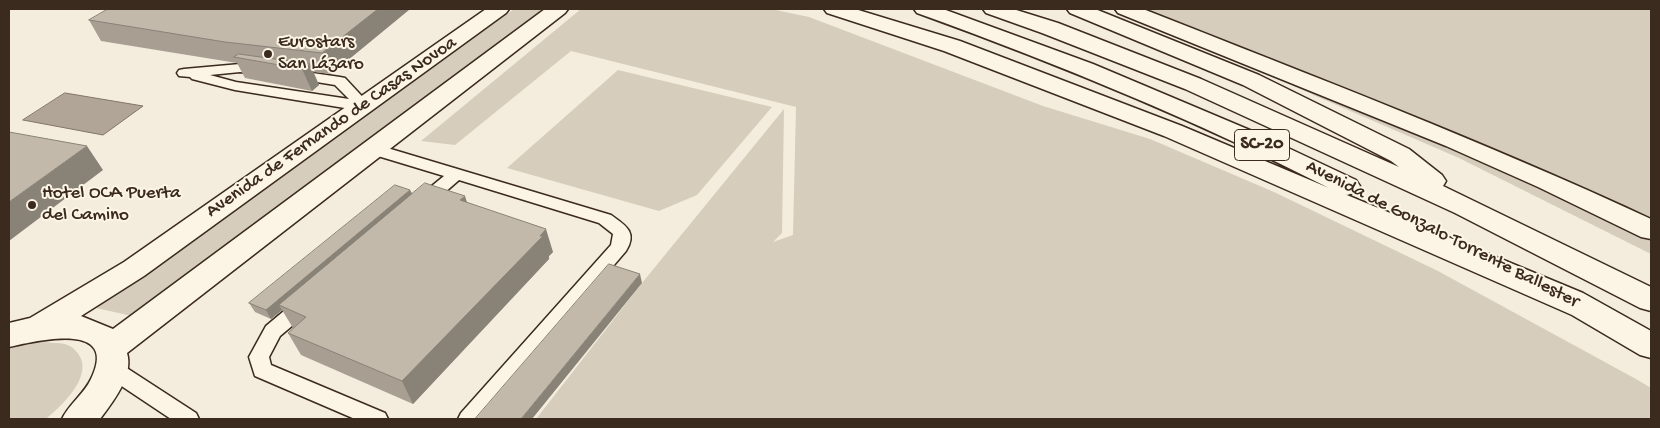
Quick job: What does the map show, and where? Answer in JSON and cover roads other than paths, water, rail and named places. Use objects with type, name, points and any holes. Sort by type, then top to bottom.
[{"type":"main road","name":"Avenida de Fernando de Casas Novoa","points":[[38,328],[134,269],[499,9]]},
{"type":"main road","name":"Avenida de Fernando de Casas Novoa","points":[[112,358],[374,149],[558,9]]},
{"type":"main road","points":[[834,9],[952,46],[1173,131],[1587,309]]},
{"type":"main road","name":"Avenida de Gonzalo Torrente Ballester","points":[[924,9],[1014,40],[1136,88],[1269,148],[1587,309],[1651,346]]},
{"type":"main road","name":"Avenida de Gonzalo Torrente Ballester","points":[[993,9],[1050,28],[1193,84],[1465,207],[1651,300]]},
{"type":"main road","points":[[1077,9],[1250,80],[1400,155],[1465,207]]},
{"type":"main road","points":[[1125,9],[1455,141],[1547,181],[1651,230]]},
{"type":"main road","points":[[9,335],[38,328],[64,326],[85,328],[101,336],[112,358],[105,388],[90,409],[79,419]]},
{"type":"lane","points":[[240,68],[340,81],[363,106],[235,86],[184,73],[240,68]]},
{"type":"lane","points":[[374,149],[605,218],[622,232],[620,247],[470,419]]},
{"type":"lane","points":[[408,216],[456,174]]},
{"type":"lane","points":[[318,293],[273,332],[259,357],[262,370],[377,419]]},
{"type":"lane","points":[[112,358],[188,419]]},
{"type":"place","name":"Eurostars San Lázaro","points":[[268,54]]},
{"type":"place","name":"Hotel OCA Puerta del Camino","points":[[32,205]]}]
